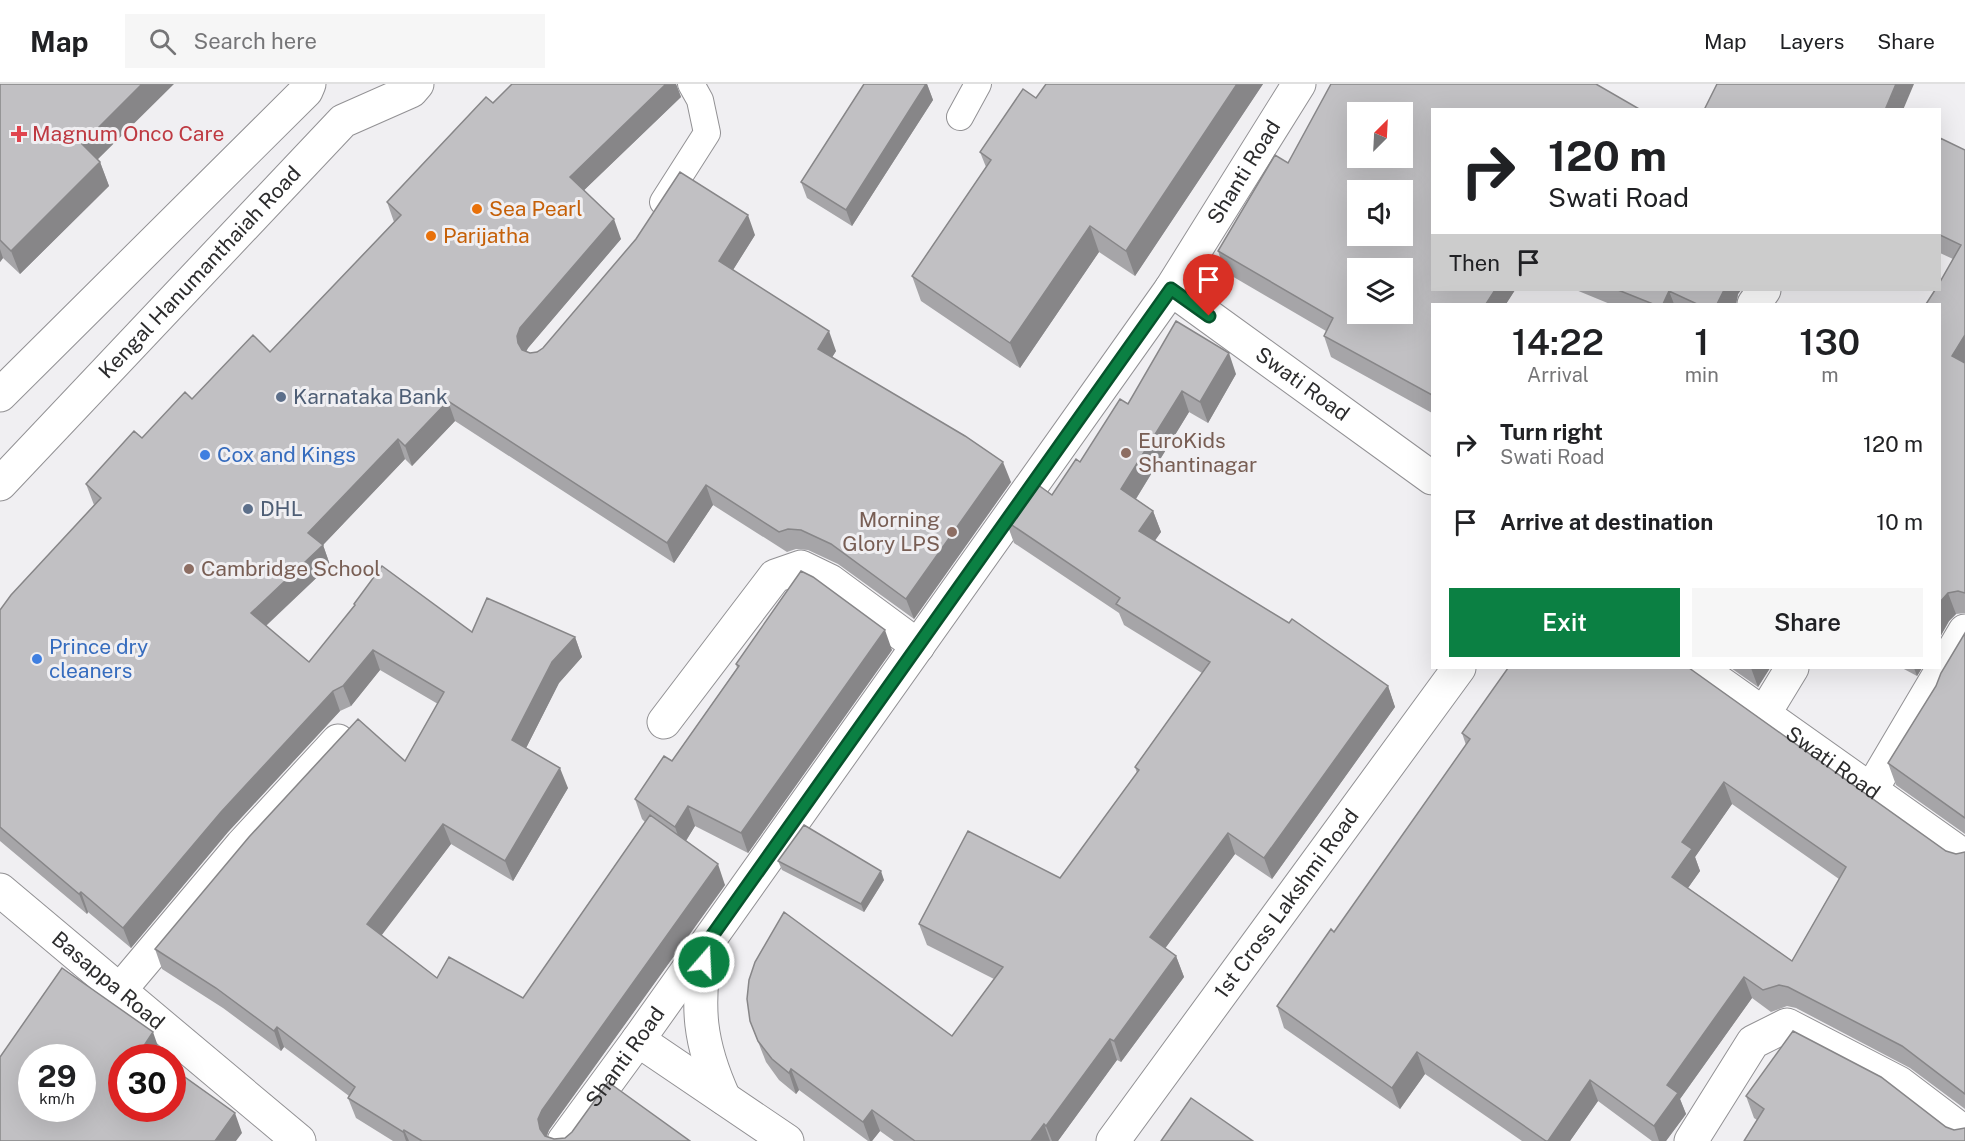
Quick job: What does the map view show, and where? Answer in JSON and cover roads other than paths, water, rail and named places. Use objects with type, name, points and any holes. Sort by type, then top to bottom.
[{"type":"street","points":[[342,121],[370,84]]},
{"type":"street","name":"Kengal Hanumanthaiah Road","points":[[0,484],[342,121],[411,91],[417,84]]},
{"type":"street","name":"Shanti Road","points":[[564,1141],[1171,289],[1299,84]]},
{"type":"street","points":[[0,395],[310,86]]},
{"type":"street","name":"Swati Road","points":[[1171,289],[1431,477]]},
{"type":"street","points":[[664,722],[775,576],[801,567],[830,580],[918,646]]},
{"type":"street","points":[[1871,790],[1965,631]]},
{"type":"street","name":"1st Cross Lakshmi Road","points":[[1113,1141],[1459,669]]},
{"type":"street","name":"Swati Road","points":[[1700,669],[1965,857]]},
{"type":"street","points":[[1764,714],[1791,669]]},
{"type":"street","points":[[120,990],[242,845],[354,724]]},
{"type":"street","name":"Basappa Road","points":[[0,890],[299,1141]]},
{"type":"street","points":[[707,943],[700,981],[700,1020],[712,1073],[724,1098]]},
{"type":"street","points":[[1691,1141],[1753,1042],[1787,1024],[1899,1083],[1965,1133]]},
{"type":"street","points":[[638,1040],[787,1141]]},
{"type":"lane","points":[[651,220],[707,134],[700,100],[692,84]]},
{"type":"lane","points":[[960,117],[978,84]]},
{"type":"place","name":"Magnum Onco Care","points":[[19,134]]},
{"type":"place","name":"Sea Pearl","points":[[477,209]]},
{"type":"place","name":"Parijatha","points":[[431,236]]},
{"type":"place","name":"Karnataka Bank","points":[[281,397]]},
{"type":"place","name":"EuroKids Shantinagar","points":[[1126,453]]},
{"type":"place","name":"Cox and Kings","points":[[205,455]]},
{"type":"place","name":"DHL","points":[[248,509]]},
{"type":"place","name":"Morning Glory LPS","points":[[952,532]]},
{"type":"place","name":"Cambridge School","points":[[189,569]]},
{"type":"place","name":"Prince dry cleaners","points":[[37,659]]}]
